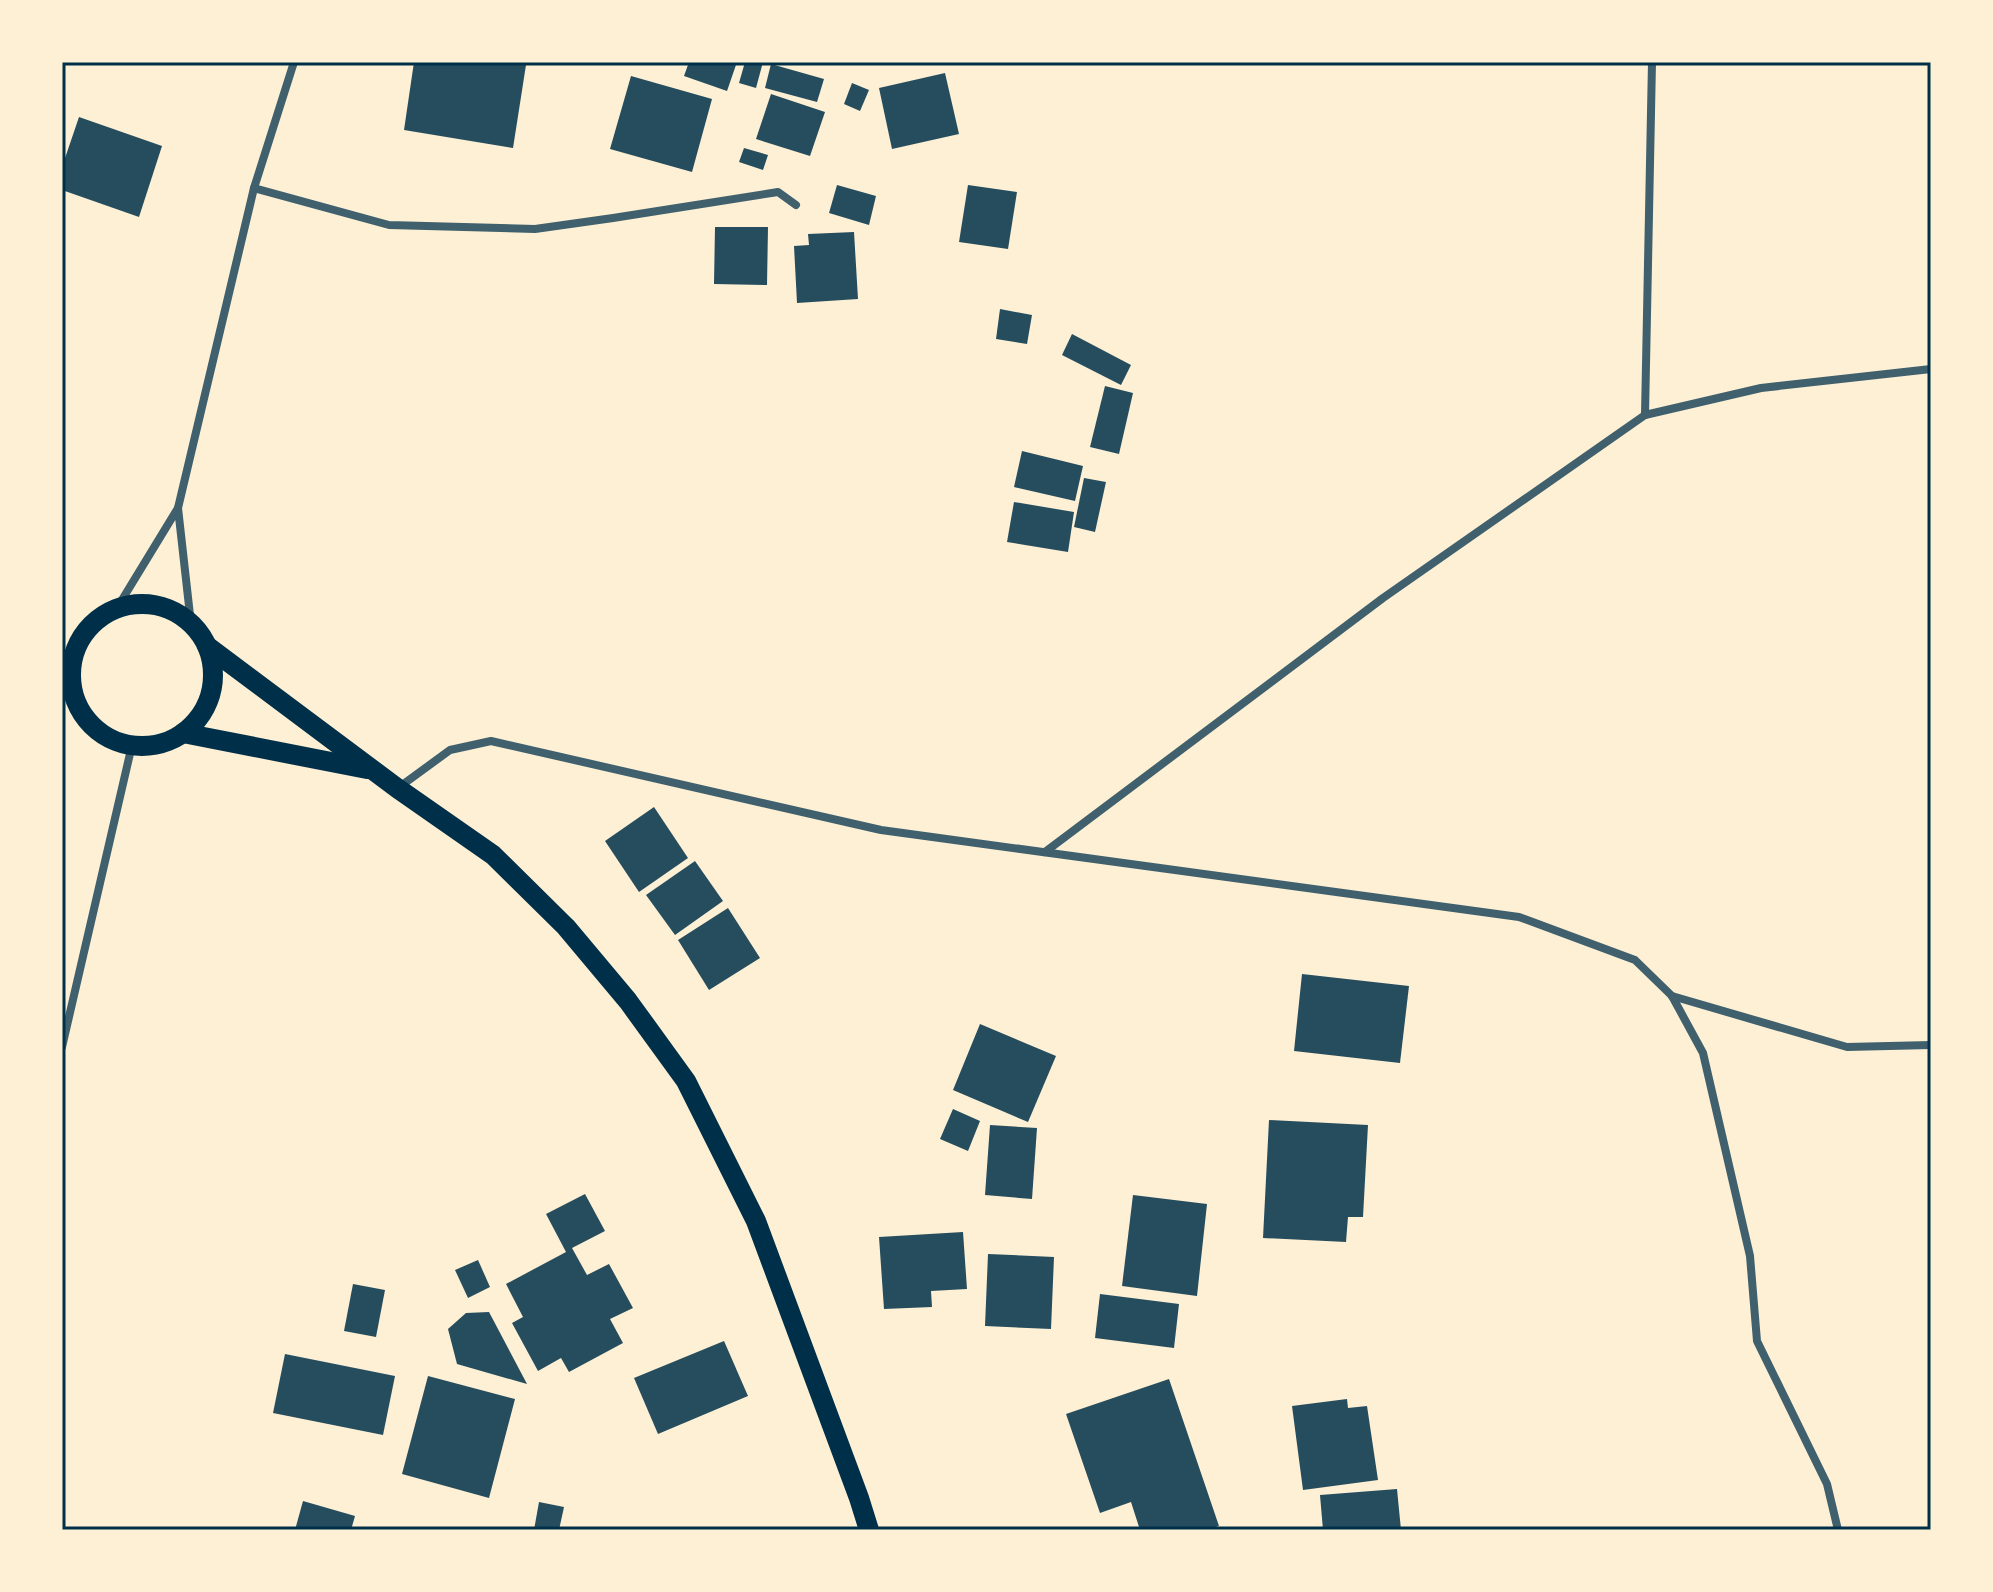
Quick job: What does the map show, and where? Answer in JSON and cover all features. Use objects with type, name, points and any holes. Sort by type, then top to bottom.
[{"type":"main road","points":[[136,603],[157,605],[175,612],[191,624],[207,646],[212,665],[212,685],[207,703],[197,720],[167,742],[150,746],[111,739],[94,727],[80,710],[66,667],[85,631],[99,617],[136,603]]},
{"type":"main road","points":[[207,646],[397,788],[493,855],[566,927],[628,1001],[686,1081],[756,1221],[869,1530]]},
{"type":"main road","points":[[183,733],[375,771]]},
{"type":"street","points":[[117,608],[178,508],[254,188],[294,62]]},
{"type":"street","points":[[1645,415],[1652,62]]},
{"type":"street","points":[[254,188],[389,225],[535,229],[778,192],[796,205]]},
{"type":"street","points":[[1045,852],[1383,598],[1645,415],[1761,388],[1931,369]]},
{"type":"street","points":[[178,508],[191,624]]},
{"type":"street","points":[[397,788],[450,750],[491,741],[881,830],[1519,917],[1635,960],[1672,996],[1703,1053],[1750,1256],[1757,1341],[1827,1484],[1838,1530]]},
{"type":"street","points":[[62,1047],[132,745]]},
{"type":"street","points":[[1672,996],[1847,1047],[1931,1045]]},
{"type":"building","points":[[414,62],[509,62],[526,65],[513,148],[404,130]]},
{"type":"building","points":[[689,62],[737,62],[727,91],[684,76]]},
{"type":"building","points":[[745,62],[763,62],[756,88],[739,83]]},
{"type":"building","points":[[771,64],[824,79],[817,102],[765,88]]},
{"type":"building","points":[[945,73],[959,134],[892,149],[879,88]]},
{"type":"building","points":[[631,76],[712,99],[692,172],[610,149]]},
{"type":"building","points":[[852,83],[869,90],[860,111],[844,104]]},
{"type":"building","points":[[771,94],[825,112],[810,156],[756,139]]},
{"type":"building","points":[[79,117],[162,146],[139,217],[62,190],[62,167]]},
{"type":"building","points":[[744,148],[768,155],[763,170],[739,162]]},
{"type":"building","points":[[837,185],[876,196],[869,225],[829,213]]},
{"type":"building","points":[[968,185],[1017,192],[1008,249],[959,242]]},
{"type":"building","points":[[715,227],[768,227],[767,285],[714,284]]},
{"type":"building","points":[[854,232],[858,299],[797,303],[794,246],[809,245],[808,234]]},
{"type":"building","points":[[1000,309],[1032,315],[1027,344],[996,339]]},
{"type":"building","points":[[1072,334],[1131,365],[1121,385],[1062,355]]},
{"type":"building","points":[[1105,386],[1133,393],[1119,454],[1090,447]]},
{"type":"building","points":[[1022,451],[1083,466],[1075,501],[1014,487]]},
{"type":"building","points":[[1084,478],[1106,482],[1095,532],[1074,527]]},
{"type":"building","points":[[1014,502],[1074,512],[1068,552],[1007,542]]},
{"type":"building","points":[[654,807],[688,858],[639,892],[605,841]]},
{"type":"building","points":[[695,861],[723,901],[675,935],[646,895]]},
{"type":"building","points":[[728,908],[760,958],[709,990],[678,940]]},
{"type":"building","points":[[1302,974],[1409,986],[1400,1063],[1294,1051]]},
{"type":"building","points":[[980,1024],[1056,1056],[1028,1122],[953,1090]]},
{"type":"building","points":[[953,1109],[980,1121],[968,1151],[940,1139]]},
{"type":"building","points":[[1269,1120],[1368,1125],[1363,1217],[1348,1217],[1346,1242],[1263,1238]]},
{"type":"building","points":[[990,1125],[1037,1128],[1032,1199],[985,1195]]},
{"type":"building","points":[[585,1194],[605,1231],[572,1248],[587,1275],[609,1264],[633,1308],[610,1319],[623,1343],[569,1372],[561,1358],[538,1371],[512,1323],[523,1317],[506,1284],[566,1252],[546,1214]]},
{"type":"building","points":[[1133,1195],[1207,1204],[1197,1296],[1122,1286]]},
{"type":"building","points":[[963,1232],[967,1289],[931,1291],[932,1307],[884,1309],[879,1237]]},
{"type":"building","points":[[988,1254],[1054,1257],[1051,1329],[985,1326]]},
{"type":"building","points":[[478,1260],[490,1287],[468,1298],[455,1270]]},
{"type":"building","points":[[353,1284],[385,1290],[376,1337],[344,1331]]},
{"type":"building","points":[[1100,1294],[1179,1304],[1174,1348],[1095,1338]]},
{"type":"building","points":[[489,1312],[527,1384],[457,1364],[448,1329],[466,1313]]},
{"type":"building","points":[[724,1341],[748,1396],[658,1434],[634,1378]]},
{"type":"building","points":[[285,1354],[395,1376],[383,1435],[273,1413]]},
{"type":"building","points":[[428,1376],[515,1399],[489,1498],[402,1474]]},
{"type":"building","points":[[1169,1379],[1219,1526],[1206,1530],[1140,1530],[1131,1502],[1100,1513],[1066,1414]]},
{"type":"building","points":[[1347,1399],[1348,1408],[1367,1406],[1378,1480],[1303,1490],[1292,1406]]},
{"type":"building","points":[[1397,1489],[1401,1530],[1323,1530],[1320,1495]]},
{"type":"building","points":[[303,1501],[355,1516],[351,1530],[295,1530]]},
{"type":"building","points":[[539,1502],[564,1507],[559,1530],[534,1530]]}]
